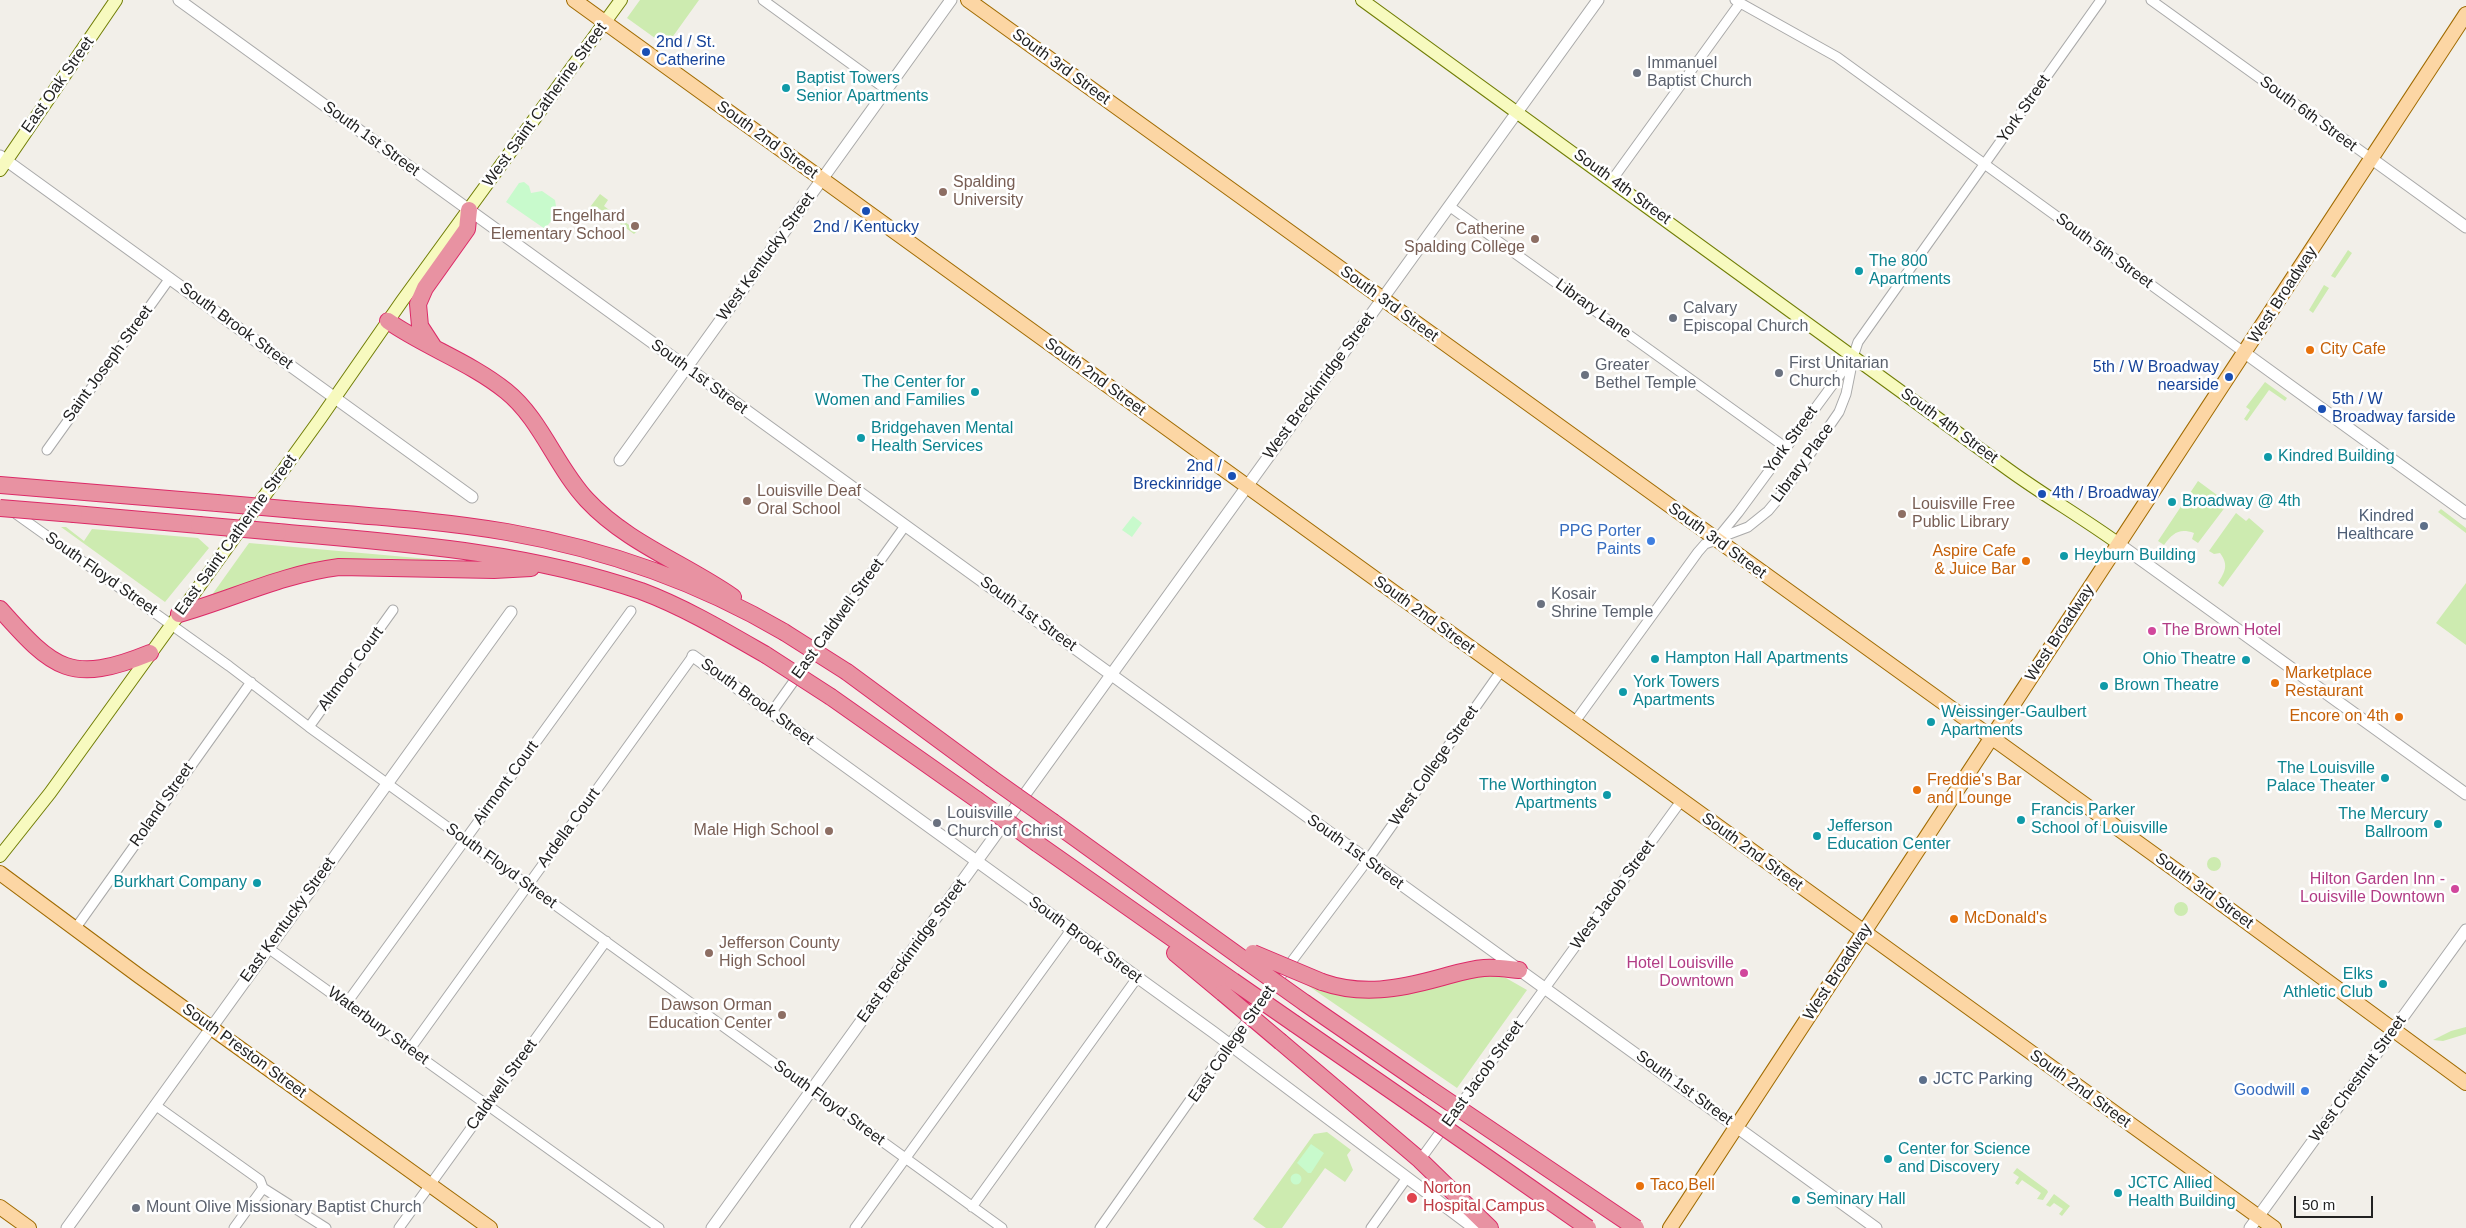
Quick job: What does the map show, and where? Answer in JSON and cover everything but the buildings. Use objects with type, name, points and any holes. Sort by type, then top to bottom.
[{"type":"highway","points":[[432,346],[420,326],[418,304],[425,288],[468,229],[469,210]]},
{"type":"highway","points":[[388,320],[502,388],[519,404],[588,501],[681,573]]},
{"type":"highway","points":[[0,485],[296,510],[494,530],[598,552],[710,581],[769,623],[847,672],[1181,914],[1250,957],[1305,1003],[1636,1228]]},
{"type":"highway","points":[[0,508],[421,545],[489,553],[517,564]]},
{"type":"highway","points":[[175,619],[260,586],[317,570],[339,567],[517,564],[552,567],[640,591],[669,603],[766,655],[831,697],[1094,882],[1228,987],[1281,1042],[1420,1160],[1490,1228]]},
{"type":"highway","points":[[0,609],[23,635],[44,654],[66,666],[99,670],[124,664],[150,653]]},
{"type":"highway","points":[[1250,957],[1337,988],[1383,991],[1408,987],[1469,970],[1493,968],[1519,970]]},
{"type":"highway","points":[[1228,987],[1295,1024],[1588,1228]]},
{"type":"main road","name":"East Oak Street","points":[[2,162],[116,0]]},
{"type":"main road","name":"South 2nd Street","points":[[574,0],[1864,933],[2253,1223],[2274,1228]]},
{"type":"main road","name":"West Saint Catherine Street","points":[[469,210],[621,0]]},
{"type":"main road","name":"South 3rd Street","points":[[968,0],[2394,1029],[2466,1083]]},
{"type":"main road","name":"South 4th Street","points":[[1362,0],[1840,345],[1853,357],[2042,494],[2076,512],[2119,544]]},
{"type":"main road","name":"West Broadway","points":[[1670,1228],[2466,14]]},
{"type":"main road","name":"East Saint Catherine Street","points":[[0,856],[21,832],[469,210]]},
{"type":"main road","name":"South Preston Street","points":[[0,873],[490,1228]]},
{"type":"main road","points":[[0,1207],[29,1228]]},
{"type":"street","name":"South 1st Street","points":[[179,0],[1876,1228]]},
{"type":"street","points":[[763,0],[887,90]]},
{"type":"street","name":"West Kentucky Street","points":[[686,367],[952,0]]},
{"type":"street","name":"West Breckinridge Street","points":[[1111,675],[1598,0]]},
{"type":"street","name":"York Street","points":[[1574,723],[1698,552],[1705,544],[1716,540],[1853,357],[1858,342],[2101,0]]},
{"type":"street","name":"South 6th Street","points":[[2150,0],[2466,227]]},
{"type":"street","points":[[1612,180],[1738,1]]},
{"type":"street","name":"South 5th Street","points":[[1738,1],[1837,57],[2466,513]]},
{"type":"street","name":"South Brook Street","points":[[2,162],[170,278],[472,497]]},
{"type":"street","name":"Library Lane","points":[[1449,206],[1785,448]]},
{"type":"street","name":"Saint Joseph Street","points":[[47,450],[170,278]]},
{"type":"street","name":"Library Place","points":[[1716,540],[1748,527],[1768,511],[1783,493],[1839,412],[1846,394],[1853,357]]},
{"type":"street","points":[[620,460],[686,367]]},
{"type":"street","name":"South Floyd Street","points":[[0,502],[175,619],[250,682],[309,727],[1002,1228]]},
{"type":"street","name":"East Caldwell Street","points":[[770,713],[905,526]]},
{"type":"street","name":"South 4th Street","points":[[2119,544],[2466,794]]},
{"type":"street","name":"Altmoor Court","points":[[309,727],[393,610]]},
{"type":"street","name":"Airmont Court","points":[[346,1004],[631,611]]},
{"type":"street","name":"East Kentucky Street","points":[[67,1228],[510,612]]},
{"type":"street","name":"South Brook Street","points":[[693,656],[1138,978],[1474,1228]]},
{"type":"street","name":"Ardella Court","points":[[410,1049],[693,656]]},
{"type":"street","name":"West College Street","points":[[1367,861],[1501,671]]},
{"type":"street","name":"East Breckinridge Street","points":[[712,1228],[1111,675]]},
{"type":"street","name":"Roland Street","points":[[75,929],[250,682]]},
{"type":"street","name":"West Jacob Street","points":[[1546,988],[1681,801]]},
{"type":"street","name":"East College Street","points":[[1100,1228],[1215,1068],[1229,1045],[1367,861]]},
{"type":"street","points":[[855,1228],[1070,930]]},
{"type":"street","name":"West Chestnut Street","points":[[2253,1223],[2466,930]]},
{"type":"street","name":"Caldwell Street","points":[[399,1228],[606,942]]},
{"type":"street","name":"Waterbury Street","points":[[268,948],[659,1228]]},
{"type":"street","points":[[972,1207],[1138,978]]},
{"type":"street","name":"East Jacob Street","points":[[1420,1160],[1546,988]]},
{"type":"street","points":[[155,1105],[260,1180],[263,1188],[326,1228]]},
{"type":"street","points":[[1371,1228],[1406,1179]]},
{"type":"street","points":[[234,1228],[263,1188]]},
{"type":"green space","points":[[640,0],[699,0],[666,46],[627,18]]},
{"type":"green space","points":[[524,182],[529,186],[531,193],[542,191],[555,200],[557,213],[545,229],[506,202],[519,183]]},
{"type":"green space","points":[[600,194],[608,200],[604,206],[637,231],[634,234],[597,207],[592,214],[587,211]]},
{"type":"green space","points":[[2348,250],[2352,253],[2335,278],[2331,276]]},
{"type":"green space","points":[[2324,285],[2329,288],[2313,313],[2309,310]]},
{"type":"green space","points":[[2265,382],[2287,398],[2285,401],[2269,390],[2247,421],[2244,419],[2250,410],[2246,407]]},
{"type":"green space","points":[[2198,481],[2217,495],[2215,498],[2226,506],[2198,543],[2192,539],[2194,533],[2180,531],[2170,537],[2164,545],[2158,541]]},
{"type":"green space","points":[[2441,509],[2466,528],[2466,533],[2438,512]]},
{"type":"green space","points":[[2236,513],[2246,521],[2249,518],[2264,531],[2223,587],[2218,583],[2224,572],[2223,557],[2220,553],[2214,554],[2209,551]]},
{"type":"green space","points":[[1133,516],[1142,523],[1132,537],[1122,530]]},
{"type":"green space","points":[[61,527],[66,527],[84,541],[92,529],[198,538],[209,548],[165,602]]},
{"type":"green space","points":[[249,543],[451,561],[371,558],[316,563],[209,599]]},
{"type":"green space","points":[[2466,583],[2466,645],[2436,623]]},
{"type":"green space","points":[[2214,857],[2219,859],[2221,864],[2219,869],[2214,871],[2209,869],[2207,864],[2209,859]]},
{"type":"green space","points":[[2181,902],[2186,904],[2188,909],[2186,914],[2181,916],[2176,914],[2174,909],[2176,904]]},
{"type":"green space","points":[[1484,973],[1506,978],[1527,990],[1457,1088],[1297,978],[1322,990]]},
{"type":"green space","points":[[2466,1027],[2466,1034],[2443,1041],[2433,1040],[2451,1031]]},
{"type":"green space","points":[[1327,1132],[1351,1150],[1347,1155],[1353,1170],[1345,1182],[1325,1168],[1282,1228],[1266,1228],[1253,1219],[1314,1134]]},
{"type":"green space","points":[[1311,1144],[1324,1153],[1311,1173],[1308,1173],[1297,1163]]},
{"type":"green space","points":[[2017,1168],[2047,1190],[2048,1192],[2043,1200],[2037,1199],[2041,1193],[2022,1180],[2018,1185],[2015,1183],[2019,1177],[2013,1173]]},
{"type":"green space","points":[[1296,1173],[1302,1179],[1296,1185],[1290,1179]]},
{"type":"green space","points":[[2054,1194],[2070,1206],[2062,1216],[2059,1214],[2063,1209],[2054,1203],[2050,1207],[2046,1205]]},
{"type":"place","name":"2nd / St. Catherine","points":[[646,52]]},
{"type":"place","name":"Immanuel Baptist Church","points":[[1637,73]]},
{"type":"place","name":"Baptist Towers Senior Apartments","points":[[786,88]]},
{"type":"place","name":"Spalding University","points":[[943,192]]},
{"type":"place","name":"2nd / Kentucky","points":[[866,211]]},
{"type":"place","name":"Engelhard Elementary School","points":[[635,226]]},
{"type":"place","name":"Catherine Spalding College","points":[[1535,239]]},
{"type":"place","name":"The 800 Apartments","points":[[1859,271]]},
{"type":"place","name":"Calvary Episcopal Church","points":[[1673,318]]},
{"type":"place","name":"City Cafe","points":[[2310,350]]},
{"type":"place","name":"First Unitarian Church","points":[[1779,373]]},
{"type":"place","name":"Greater Bethel Temple","points":[[1585,375]]},
{"type":"place","name":"5th / W Broadway nearside","points":[[2229,377]]},
{"type":"place","name":"The Center for Women and Families","points":[[975,392]]},
{"type":"place","name":"5th / W Broadway farside","points":[[2322,409]]},
{"type":"place","name":"Bridgehaven Mental Health Services","points":[[861,438]]},
{"type":"place","name":"Kindred Building","points":[[2268,457]]},
{"type":"place","name":"2nd / Breckinridge","points":[[1232,476]]},
{"type":"place","name":"4th / Broadway","points":[[2042,494]]},
{"type":"place","name":"Louisville Deaf Oral School","points":[[747,501]]},
{"type":"place","name":"Broadway @ 4th","points":[[2172,502]]},
{"type":"place","name":"Louisville Free Public Library","points":[[1902,514]]},
{"type":"place","name":"Kindred Healthcare","points":[[2424,526]]},
{"type":"place","name":"PPG Porter Paints","points":[[1651,541]]},
{"type":"place","name":"Heyburn Building","points":[[2064,556]]},
{"type":"place","name":"Aspire Cafe & Juice Bar","points":[[2026,561]]},
{"type":"place","name":"Kosair Shrine Temple","points":[[1541,604]]},
{"type":"place","name":"The Brown Hotel","points":[[2152,631]]},
{"type":"place","name":"Hampton Hall Apartments","points":[[1655,659]]},
{"type":"place","name":"Ohio Theatre","points":[[2246,660]]},
{"type":"place","name":"Marketplace Restaurant","points":[[2275,683]]},
{"type":"place","name":"Brown Theatre","points":[[2104,686]]},
{"type":"place","name":"York Towers Apartments","points":[[1623,692]]},
{"type":"place","name":"Encore on 4th","points":[[2399,717]]},
{"type":"place","name":"Weissinger-Gaulbert Apartments","points":[[1931,722]]},
{"type":"place","name":"The Louisville Palace Theater","points":[[2385,778]]},
{"type":"place","name":"Freddie's Bar and Lounge","points":[[1917,790]]},
{"type":"place","name":"The Worthington Apartments","points":[[1607,795]]},
{"type":"place","name":"Francis Parker School of Louisville","points":[[2021,820]]},
{"type":"place","name":"Louisville Church of Christ","points":[[937,823]]},
{"type":"place","name":"The Mercury Ballroom","points":[[2438,824]]},
{"type":"place","name":"Male High School","points":[[829,831]]},
{"type":"place","name":"Jefferson Education Center","points":[[1817,836]]},
{"type":"place","name":"Burkhart Company","points":[[257,883]]},
{"type":"place","name":"Hilton Garden Inn - Louisville Downtown","points":[[2455,889]]},
{"type":"place","name":"McDonald's","points":[[1954,919]]},
{"type":"place","name":"Jefferson County High School","points":[[709,953]]},
{"type":"place","name":"Hotel Louisville Downtown","points":[[1744,973]]},
{"type":"place","name":"Elks Athletic Club","points":[[2383,984]]},
{"type":"place","name":"Dawson Orman Education Center","points":[[782,1015]]},
{"type":"place","name":"JCTC Parking","points":[[1923,1080]]},
{"type":"place","name":"Goodwill","points":[[2305,1091]]},
{"type":"place","name":"Center for Science and Discovery","points":[[1888,1159]]},
{"type":"place","name":"Taco Bell","points":[[1640,1186]]},
{"type":"place","name":"JCTC Allied Health Building","points":[[2118,1193]]},
{"type":"place","name":"Norton Hospital Campus","points":[[1412,1198]]},
{"type":"place","name":"Seminary Hall","points":[[1796,1200]]},
{"type":"place","name":"Mount Olive Missionary Baptist Church","points":[[136,1208]]}]
